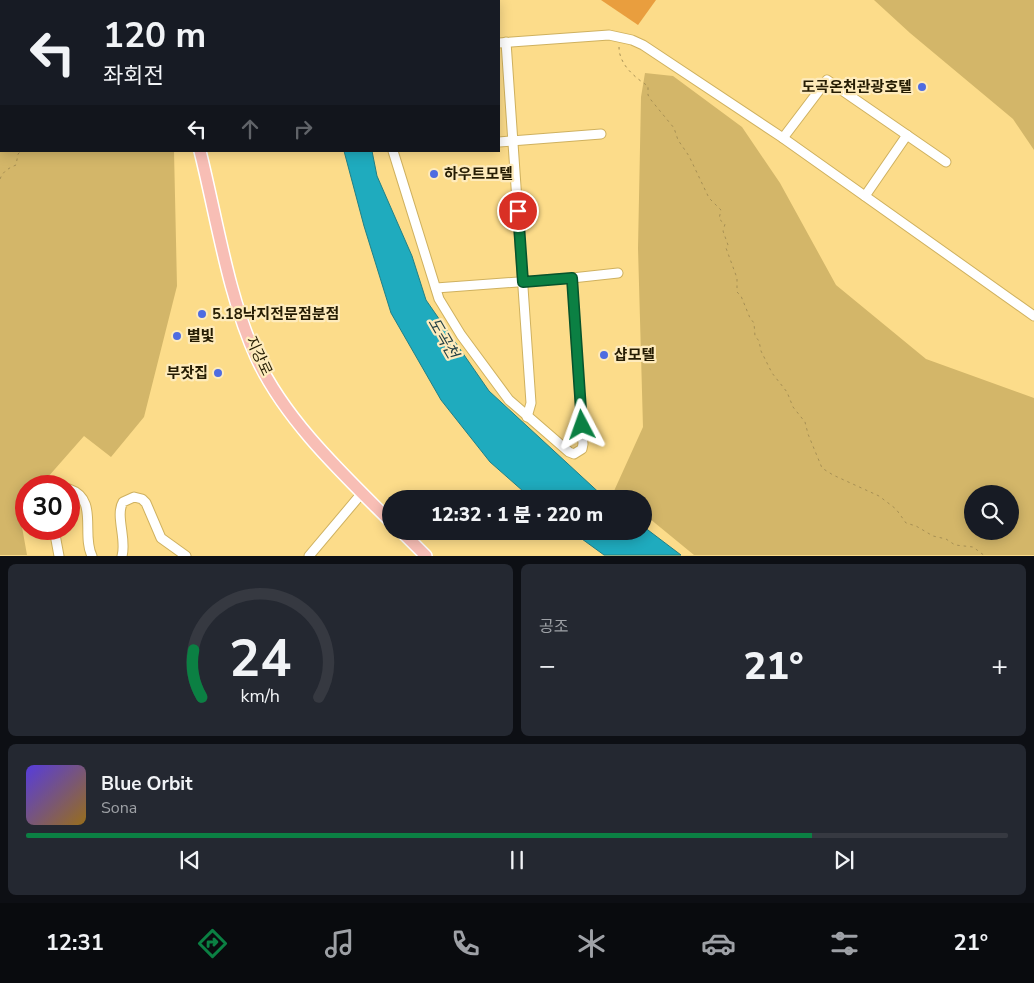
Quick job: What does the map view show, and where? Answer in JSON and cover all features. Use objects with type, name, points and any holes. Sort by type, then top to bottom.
[{"type":"main road","name":"지강로","points":[[200,152],[236,303],[257,359],[281,398],[311,438],[339,471],[382,513]]},
{"type":"main road","points":[[410,540],[426,556]]},
{"type":"street","points":[[527,416],[531,403],[523,282],[513,141],[502,42],[597,35],[619,36],[653,50],[783,138],[1034,316]]},
{"type":"street","points":[[783,138],[827,80],[946,162]]},
{"type":"street","points":[[500,142],[601,134]]},
{"type":"street","points":[[865,196],[907,135]]},
{"type":"street","points":[[393,152],[439,299],[461,335],[509,400],[568,452],[574,454],[582,449],[583,444],[572,278]]},
{"type":"street","points":[[436,288],[618,273]]},
{"type":"street","points":[[308,556],[362,493]]},
{"type":"street","points":[[80,496],[86,507],[89,544],[92,556]]},
{"type":"street","points":[[122,556],[124,546],[120,510],[123,502],[134,497],[142,499],[150,508],[161,538],[186,556]]},
{"type":"street","points":[[56,540],[59,556]]},
{"type":"path","points":[[619,36],[619,55],[626,68],[648,86],[648,95],[674,128],[678,140],[689,156],[709,198],[721,210],[720,219],[725,224],[723,231],[728,245],[726,248],[737,278],[737,292],[754,323],[755,336],[772,373],[787,392],[793,407],[806,422],[808,434],[822,468],[879,496],[896,510],[906,523],[956,545],[974,547],[986,556]]},
{"type":"path","points":[[0,179],[8,168],[16,165],[20,152]]},
{"type":"shaded area","points":[[874,0],[1034,0],[1034,150],[1013,119],[910,33]]},
{"type":"shaded area","points":[[645,73],[673,76],[742,127],[780,183],[836,285],[926,359],[1034,398],[1034,555],[694,555],[652,521],[652,490],[614,490],[643,427],[638,248],[641,97]]},
{"type":"shaded area","points":[[0,152],[174,152],[177,286],[144,417],[111,457],[84,436],[50,475],[15,475],[15,540],[24,540],[27,555],[0,555]]},
{"type":"water","name":"도곡천","points":[[344,152],[372,152],[377,176],[412,256],[426,300],[489,391],[596,490],[522,490],[490,462],[441,400],[391,313],[364,226]]},
{"type":"water","points":[[652,533],[681,555],[604,555],[583,540],[652,540]]},
{"type":"building","points":[[601,0],[656,0],[638,25]]},
{"type":"place","name":"도곡온천관광호텔","points":[[922,87]]},
{"type":"place","name":"하우트모텔","points":[[434,174]]},
{"type":"place","name":"5.18낙지전문점분점","points":[[202,314]]},
{"type":"place","name":"별빛","points":[[177,336]]},
{"type":"place","name":"샵모텔","points":[[604,355]]},
{"type":"place","name":"부잣집","points":[[218,373]]},
{"type":"route","points":[[518,211],[523,282],[572,278],[582,425]]}]
